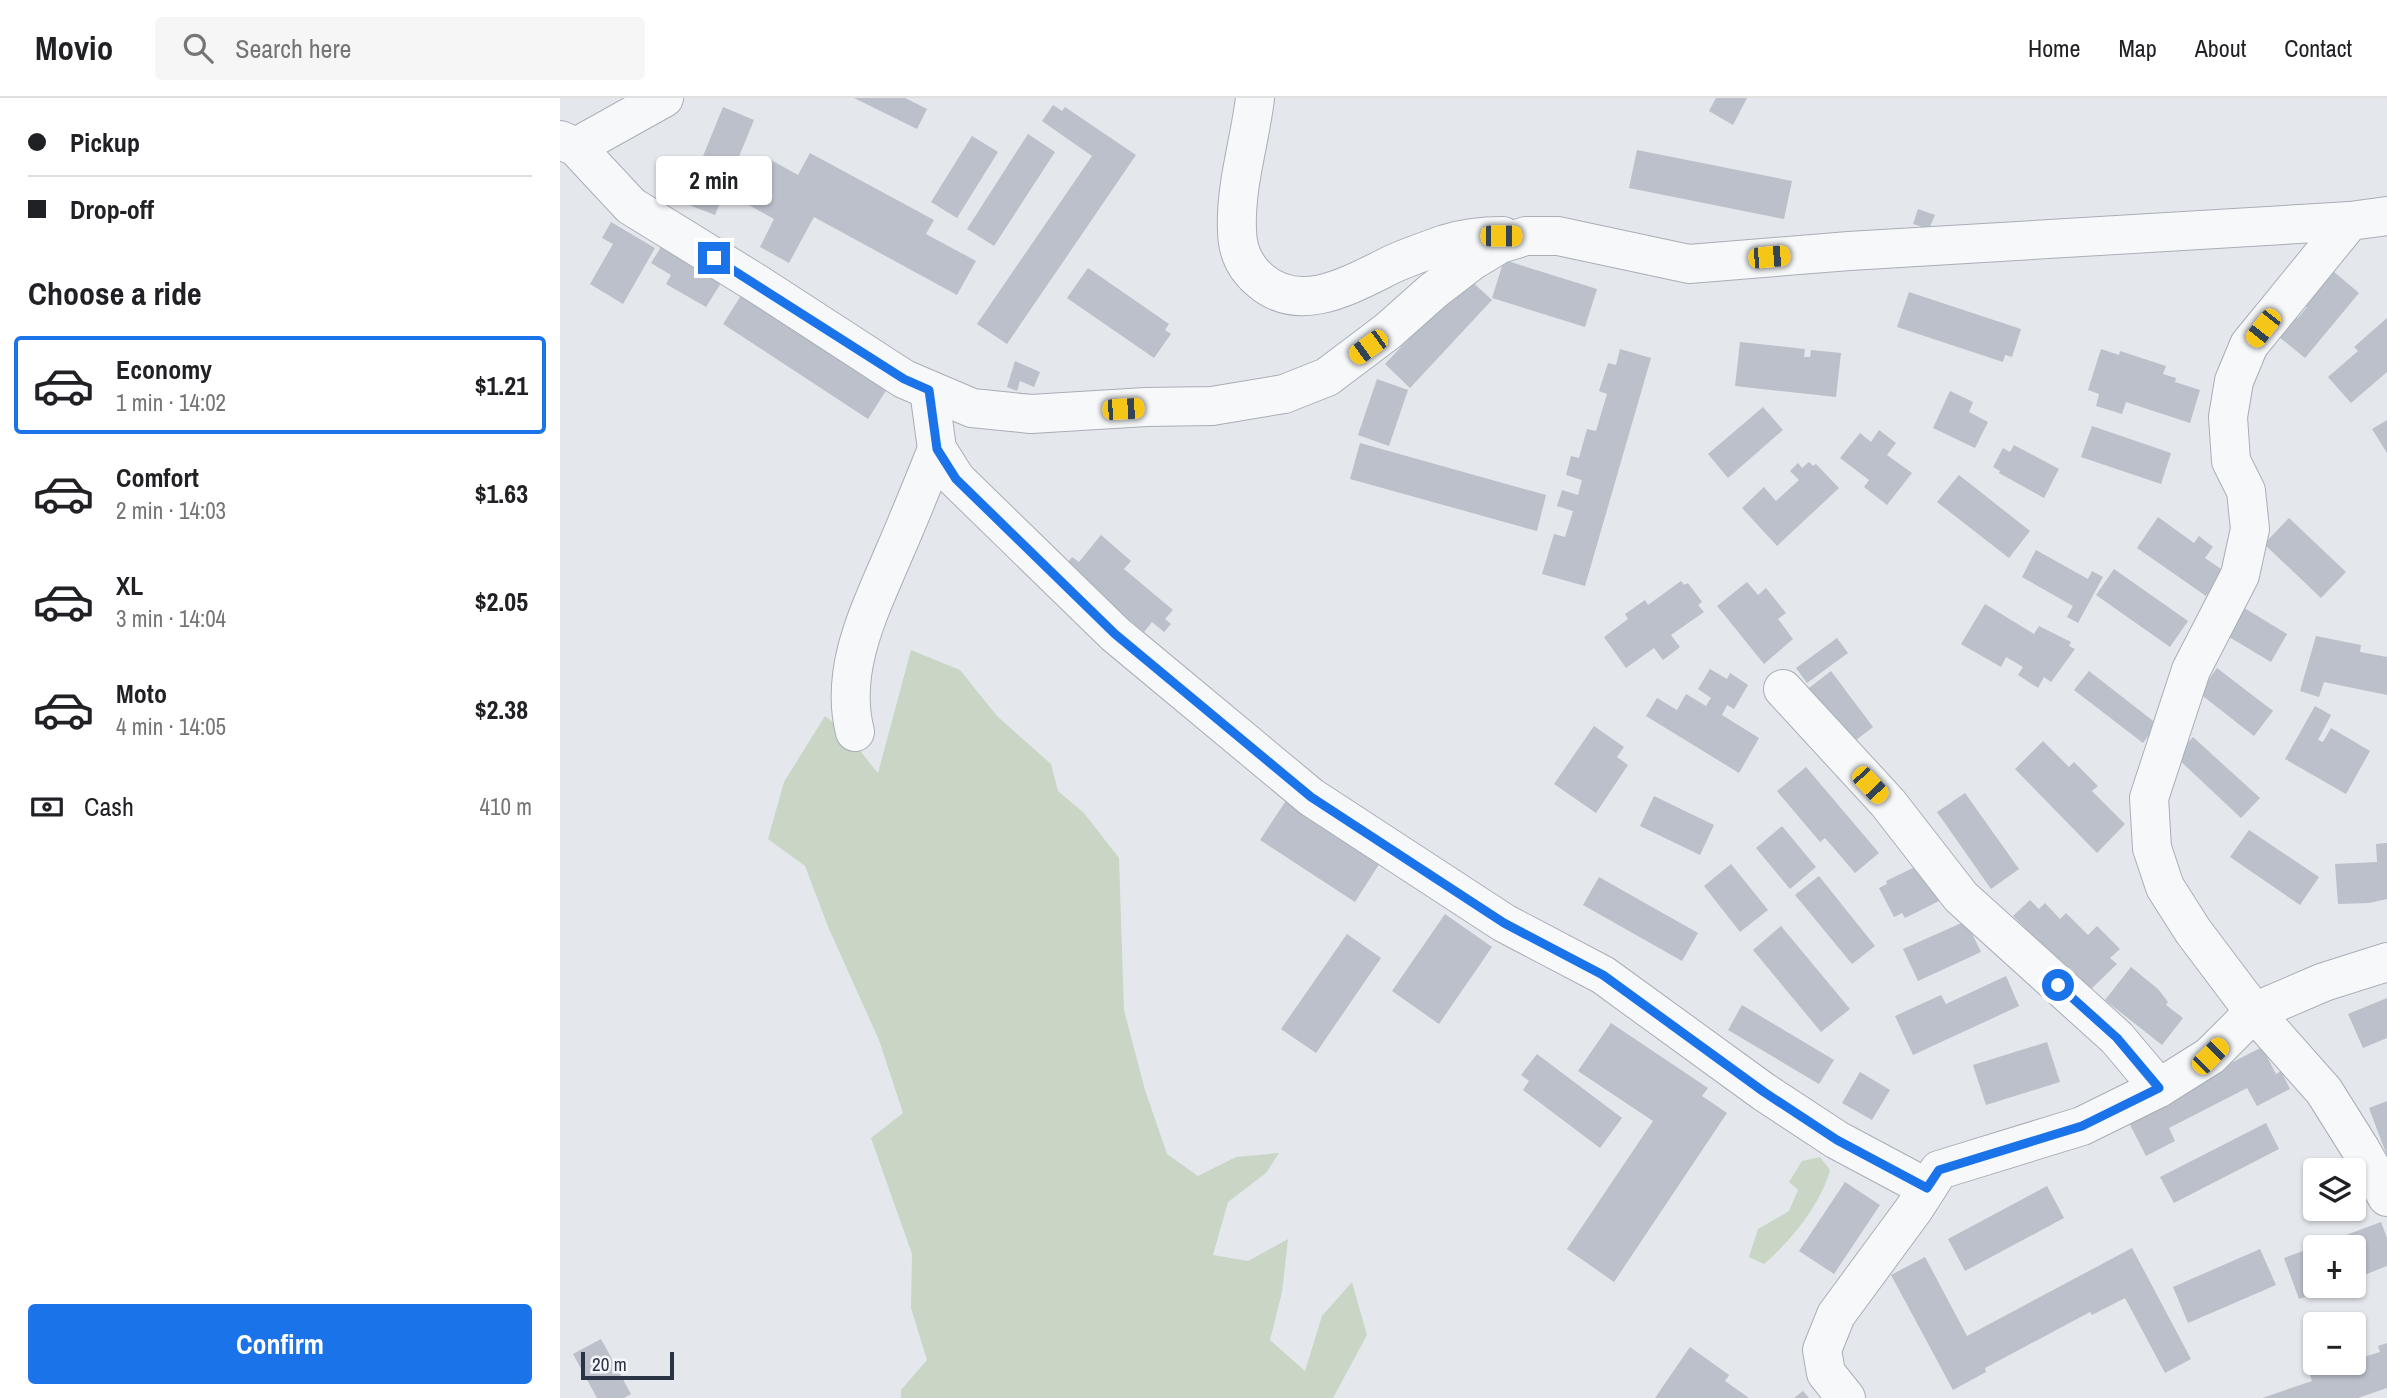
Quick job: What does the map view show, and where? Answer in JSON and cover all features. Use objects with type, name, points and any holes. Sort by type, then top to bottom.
[{"type":"street","points":[[664,98],[568,144],[631,206],[904,379],[972,408],[1031,414],[1212,406],[1284,394],[1326,377],[1388,331],[1472,261],[1500,244],[1526,236]]},
{"type":"street","points":[[1255,98],[1238,199],[1237,232],[1246,268],[1264,285],[1287,295],[1322,295],[1352,285],[1396,262],[1477,236],[1558,236],[1689,264],[1849,251],[2350,221],[2387,216]]},
{"type":"street","points":[[2350,221],[2249,345],[2234,381],[2228,417],[2231,461],[2246,491],[2250,529],[2240,575],[2191,670],[2149,798],[2152,848],[2165,887],[2193,931],[2254,1012],[2324,1091],[2387,1197]]},
{"type":"street","points":[[929,390],[937,449],[956,479],[1115,634],[1311,797],[1504,923],[1603,975],[1764,1092],[1866,1157],[1927,1188]]},
{"type":"street","points":[[855,732],[851,715],[850,677],[861,632],[937,449]]},
{"type":"street","points":[[1783,690],[1888,803],[1961,897],[2117,1038],[2159,1088]]},
{"type":"street","points":[[1846,1398],[1826,1373],[1822,1350],[1836,1315],[1939,1170],[2082,1126],[2159,1088],[2210,1056],[2254,1012],[2324,982],[2387,962]]},
{"type":"green space","points":[[911,650],[960,670],[997,716],[1051,764],[1058,791],[1084,813],[1119,858],[1124,1010],[1145,1090],[1167,1154],[1198,1176],[1236,1157],[1279,1153],[1266,1173],[1228,1202],[1213,1255],[1248,1261],[1288,1239],[1282,1292],[1270,1340],[1305,1371],[1322,1316],[1352,1282],[1367,1335],[1333,1398],[901,1398],[901,1390],[927,1360],[911,1308],[912,1254],[871,1138],[903,1113],[879,1040],[829,929],[805,866],[768,839],[784,782],[825,716],[843,730],[878,773]]},
{"type":"green space","points":[[1820,1157],[1830,1170],[1820,1196],[1803,1222],[1764,1264],[1749,1257],[1758,1229],[1789,1211],[1798,1190],[1789,1182],[1802,1161]]},
{"type":"building","points":[[854,98],[905,98],[927,109],[917,129]]},
{"type":"building","points":[[1716,98],[1747,98],[1733,125],[1709,111]]},
{"type":"building","points":[[1053,105],[1062,111],[1065,107],[1136,155],[1007,344],[977,324],[1092,156],[1042,121]]},
{"type":"building","points":[[723,107],[754,120],[715,215],[684,203]]},
{"type":"building","points":[[1028,134],[1055,152],[994,246],[967,229]]},
{"type":"building","points":[[972,136],[998,152],[957,218],[931,202]]},
{"type":"building","points":[[1637,150],[1792,181],[1784,219],[1629,188]]},
{"type":"building","points":[[810,153],[934,220],[926,234],[976,261],[957,295],[814,217],[789,263],[760,247],[774,219],[747,204],[771,160],[798,175]]},
{"type":"building","points":[[1918,209],[1935,215],[1929,229],[1913,224]]},
{"type":"building","points":[[611,222],[655,248],[623,304],[590,284],[613,244],[602,238]]},
{"type":"building","points":[[661,247],[726,275],[706,307],[666,284],[671,275],[651,263]]},
{"type":"building","points":[[1504,260],[1597,289],[1585,327],[1492,298]]},
{"type":"building","points":[[2327,266],[2359,293],[2305,358],[2273,332],[2289,311],[2298,318],[2307,307],[2298,300]]},
{"type":"building","points":[[1088,268],[1169,324],[1165,330],[1171,334],[1154,358],[1067,298]]},
{"type":"building","points":[[1467,277],[1492,300],[1410,388],[1385,364]]},
{"type":"building","points":[[1909,292],[2021,329],[2012,357],[2005,355],[2003,362],[1897,327]]},
{"type":"building","points":[[742,294],[887,389],[868,419],[723,324]]},
{"type":"building","points":[[2387,318],[2387,372],[2351,403],[2328,377],[2358,351],[2354,347]]},
{"type":"building","points":[[1740,342],[1805,349],[1804,357],[1810,357],[1811,350],[1841,353],[1836,397],[1735,386]]},
{"type":"building","points":[[1620,349],[1651,358],[1585,586],[1542,574],[1554,534],[1565,537],[1573,511],[1557,506],[1562,490],[1578,495],[1582,480],[1566,475],[1571,456],[1579,458],[1587,429],[1596,431],[1607,394],[1599,391],[1608,363],[1616,365]]},
{"type":"building","points":[[2101,349],[2119,355],[2120,351],[2166,366],[2163,374],[2176,378],[2175,382],[2200,390],[2190,423],[2126,402],[2122,414],[2096,406],[2099,394],[2088,390]]},
{"type":"building","points":[[1015,361],[1040,372],[1034,387],[1020,381],[1017,391],[1007,387]]},
{"type":"building","points":[[1377,379],[1408,390],[1389,446],[1358,435]]},
{"type":"building","points":[[1950,391],[1973,402],[1969,412],[1988,422],[1975,448],[1933,428]]},
{"type":"building","points":[[1763,407],[1783,430],[1728,478],[1708,454]]},
{"type":"building","points":[[2387,420],[2387,453],[2372,429]]},
{"type":"building","points":[[2092,426],[2171,453],[2161,484],[2081,457]]},
{"type":"building","points":[[1879,430],[1896,443],[1887,455],[1912,473],[1887,505],[1864,487],[1869,480],[1840,458],[1860,433],[1871,442]]},
{"type":"building","points":[[1360,443],[1546,495],[1537,531],[1350,479]]},
{"type":"building","points":[[2014,445],[2059,469],[2044,498],[1993,467],[2003,448],[2010,452]]},
{"type":"building","points":[[1809,462],[1813,466],[1816,464],[1839,488],[1777,546],[1742,508],[1764,487],[1776,501],[1799,480],[1790,471],[1798,463],[1802,468]]},
{"type":"building","points":[[1959,475],[2030,531],[2009,558],[1937,502]]},
{"type":"building","points":[[2158,517],[2194,543],[2199,536],[2213,547],[2205,558],[2224,571],[2206,596],[2137,548]]},
{"type":"building","points":[[2289,518],[2346,572],[2321,598],[2264,544]]},
{"type":"building","points":[[1101,535],[1131,561],[1124,569],[1173,610],[1165,619],[1171,624],[1164,632],[1152,622],[1144,632],[1065,566],[1072,557],[1079,562]]},
{"type":"building","points":[[2036,550],[2088,579],[2092,571],[2103,577],[2078,623],[2067,617],[2073,606],[2022,577]]},
{"type":"building","points":[[2114,569],[2188,621],[2170,647],[2096,595]]},
{"type":"building","points":[[1681,581],[1684,585],[1688,583],[1702,602],[1698,605],[1704,612],[1671,635],[1680,647],[1663,660],[1654,648],[1626,668],[1604,637],[1628,619],[1625,614],[1645,600],[1648,605]]},
{"type":"building","points":[[1747,582],[1758,595],[1766,588],[1786,613],[1778,619],[1793,639],[1764,664],[1717,606]]},
{"type":"building","points":[[1985,604],[2034,634],[2039,626],[2071,642],[2069,646],[2075,649],[2051,682],[2044,677],[2038,688],[2018,675],[2023,667],[2006,657],[2001,667],[1961,644]]},
{"type":"building","points":[[2241,606],[2287,634],[2271,662],[2224,634]]},
{"type":"building","points":[[2316,636],[2361,645],[2360,652],[2387,657],[2387,695],[2324,682],[2319,697],[2300,691]]},
{"type":"building","points":[[1837,638],[1848,653],[1807,683],[1796,668]]},
{"type":"building","points":[[2217,668],[2273,711],[2254,736],[2199,693]]},
{"type":"building","points":[[1710,669],[1727,679],[1730,673],[1748,685],[1734,709],[1727,705],[1722,715],[1759,738],[1739,773],[1646,716],[1657,698],[1677,710],[1686,694],[1706,706],[1711,698],[1698,689]]},
{"type":"building","points":[[1831,671],[1873,727],[1847,747],[1805,691]]},
{"type":"building","points":[[2089,671],[2157,724],[2143,743],[2074,690]]},
{"type":"building","points":[[2315,706],[2331,715],[2318,740],[2323,742],[2331,728],[2370,751],[2346,794],[2285,759]]},
{"type":"building","points":[[1594,726],[1624,747],[1617,757],[1628,765],[1596,813],[1554,784]]},
{"type":"building","points":[[2193,737],[2260,798],[2241,818],[2175,756]]},
{"type":"building","points":[[2043,741],[2069,767],[2074,762],[2098,786],[2092,791],[2125,824],[2097,853],[2015,769]]},
{"type":"building","points":[[1806,767],[1879,853],[1855,873],[1825,838],[1820,842],[1777,791]]},
{"type":"building","points":[[1965,793],[2019,869],[1991,889],[1937,812]]},
{"type":"building","points":[[1289,796],[1383,858],[1355,902],[1260,840]]},
{"type":"building","points":[[1654,796],[1714,825],[1700,855],[1640,826]]},
{"type":"building","points":[[1782,826],[1816,867],[1790,889],[1756,848]]},
{"type":"building","points":[[2249,830],[2319,877],[2300,905],[2230,857]]},
{"type":"building","points":[[2387,843],[2387,899],[2369,903],[2338,904],[2335,864],[2377,862],[2376,844]]},
{"type":"building","points":[[1731,864],[1768,910],[1740,932],[1704,886]]},
{"type":"building","points":[[1921,864],[1939,901],[1905,918],[1902,913],[1894,917],[1879,888],[1887,884],[1886,881]]},
{"type":"building","points":[[1819,876],[1875,946],[1852,964],[1795,895]]},
{"type":"building","points":[[1599,877],[1698,933],[1682,961],[1583,905]]},
{"type":"building","points":[[2030,900],[2039,909],[2045,903],[2060,919],[2066,913],[2088,935],[2097,926],[2120,949],[2110,958],[2117,964],[2088,992],[2013,916]]},
{"type":"building","points":[[1445,914],[1492,947],[1439,1024],[1392,991]]},
{"type":"building","points":[[1966,921],[1981,952],[1918,981],[1903,949]]},
{"type":"building","points":[[1781,926],[1850,1009],[1821,1032],[1753,950]]},
{"type":"building","points":[[1347,934],[1381,958],[1316,1053],[1281,1029]]},
{"type":"building","points":[[2131,967],[2158,989],[2168,1002],[2166,1005],[2183,1018],[2162,1045],[2105,1000]]},
{"type":"building","points":[[2006,976],[2019,1006],[1913,1055],[1895,1016],[1941,995],[1946,1004]]},
{"type":"building","points":[[2387,998],[2387,1038],[2363,1048],[2348,1014]]},
{"type":"building","points":[[1742,1005],[1834,1060],[1819,1084],[1728,1030]]},
{"type":"building","points":[[1611,1023],[1708,1088],[1702,1096],[1727,1113],[1614,1282],[1567,1249],[1653,1121],[1578,1071]]},
{"type":"building","points":[[2047,1042],[2060,1082],[1986,1105],[1973,1065]]},
{"type":"building","points":[[2262,1047],[2276,1074],[2281,1071],[2290,1089],[2257,1106],[2247,1088],[2169,1128],[2175,1141],[2146,1156],[2126,1117]]},
{"type":"building","points":[[1537,1054],[1622,1118],[1600,1148],[1523,1090],[1529,1081],[1521,1075]]},
{"type":"building","points":[[1860,1072],[1890,1090],[1872,1120],[1842,1103]]},
{"type":"building","points":[[2387,1101],[2387,1156],[2369,1108]]},
{"type":"building","points":[[2266,1123],[2279,1149],[2174,1203],[2160,1177]]},
{"type":"building","points":[[1845,1182],[1880,1205],[1834,1274],[1799,1251]]},
{"type":"building","points":[[2047,1186],[2064,1218],[1965,1271],[1948,1239]]},
{"type":"building","points":[[2381,1222],[2387,1238],[2387,1266],[2366,1274],[2366,1235],[2346,1235]]},
{"type":"building","points":[[2132,1248],[2191,1359],[2165,1373],[2125,1298],[2092,1315],[2090,1312],[1985,1368],[1986,1372],[1953,1390],[1891,1275],[1925,1257],[1967,1336]]},
{"type":"building","points":[[2260,1249],[2276,1285],[2188,1323],[2173,1287]]},
{"type":"building","points":[[2303,1251],[2303,1298],[2299,1299],[2284,1258]]},
{"type":"building","points":[[601,1339],[631,1394],[624,1398],[597,1398],[573,1354]]},
{"type":"building","points":[[2387,1343],[2387,1388],[2358,1398],[2262,1398],[2312,1381],[2310,1375],[2366,1375],[2366,1356],[2380,1352],[2378,1346]]},
{"type":"building","points":[[1690,1347],[1729,1375],[1725,1381],[1749,1398],[1655,1398]]},
{"type":"building","points":[[1803,1391],[1809,1398],[1794,1398]]},
{"type":"route","points":[[714,258],[904,379],[929,390],[937,449],[956,479],[1115,634],[1311,797],[1504,923],[1603,975],[1764,1092],[1866,1157],[1927,1188],[1939,1170],[2082,1126],[2159,1088],[2117,1038],[2058,985]]}]
